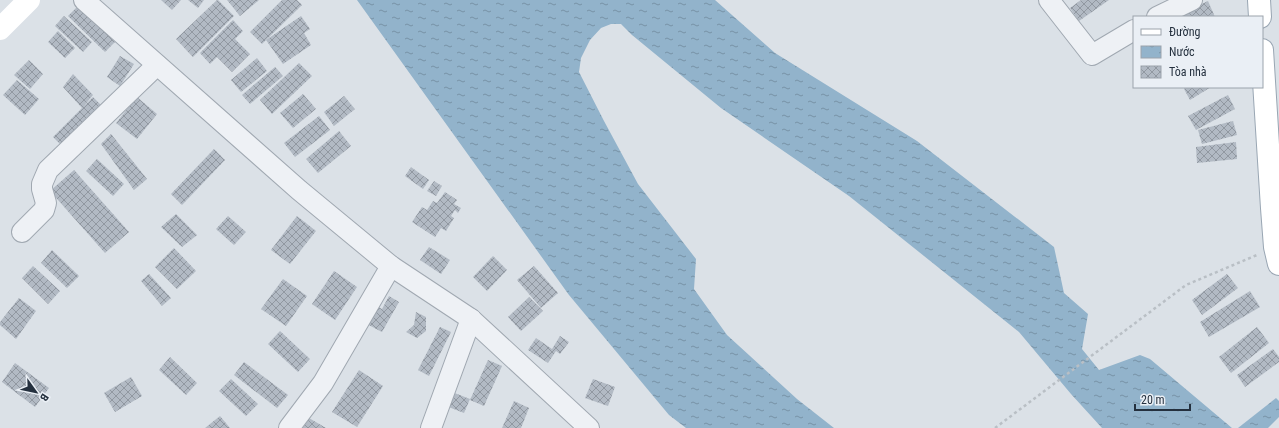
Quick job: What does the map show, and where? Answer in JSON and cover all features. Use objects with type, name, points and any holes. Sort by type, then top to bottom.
[{"type":"main road","points":[[2,22],[29,0]]},
{"type":"main road","points":[[1259,0],[1260,16]]},
{"type":"main road","points":[[1263,61],[1276,206],[1277,256]]},
{"type":"street","points":[[84,0],[299,190],[391,266],[472,319],[589,428]]},
{"type":"street","points":[[1049,0],[1092,55],[1133,31]]},
{"type":"street","points":[[1159,16],[1192,0]]},
{"type":"street","points":[[22,232],[44,210],[46,203],[42,184],[48,170],[157,65]]},
{"type":"street","points":[[289,428],[323,383],[391,266]]},
{"type":"street","points":[[431,428],[472,319]]},
{"type":"path","points":[[995,428],[1186,285],[1277,256]]},
{"type":"water","points":[[357,0],[715,0],[775,53],[917,141],[1054,247],[1064,293],[1088,314],[1082,349],[1099,370],[1140,355],[1150,359],[1232,428],[1102,428],[1071,394],[1019,332],[849,196],[721,108],[632,35],[621,24],[611,24],[601,28],[590,40],[581,58],[579,72],[638,184],[696,259],[694,289],[727,335],[797,399],[834,428],[686,428],[669,415],[569,295]]},
{"type":"water","points":[[1276,398],[1279,401],[1279,417],[1268,428],[1238,428]]},
{"type":"building","points":[[161,0],[181,0],[172,10]]},
{"type":"building","points":[[188,0],[204,0],[198,8]]},
{"type":"building","points":[[217,0],[234,16],[193,57],[176,39]]},
{"type":"building","points":[[227,0],[259,0],[240,16]]},
{"type":"building","points":[[282,0],[297,0],[302,5],[262,44],[250,32]]},
{"type":"building","points":[[1081,0],[1109,0],[1079,21],[1070,8]]},
{"type":"building","points":[[1208,1],[1215,16],[1182,16],[1181,14]]},
{"type":"building","points":[[78,6],[115,42],[105,52],[68,16]]},
{"type":"building","points":[[64,16],[92,42],[83,52],[55,26]]},
{"type":"building","points":[[301,16],[310,29],[304,33],[311,45],[283,64],[266,40]]},
{"type":"building","points":[[233,20],[243,31],[235,39],[250,54],[232,72],[217,57],[210,64],[200,53]]},
{"type":"building","points":[[58,31],[75,48],[65,58],[48,42]]},
{"type":"building","points":[[120,56],[134,64],[120,86],[107,77]]},
{"type":"building","points":[[257,58],[267,71],[241,92],[231,80]]},
{"type":"building","points":[[29,60],[43,74],[30,89],[14,75]]},
{"type":"building","points":[[299,63],[312,76],[272,114],[260,100]]},
{"type":"building","points":[[275,67],[283,76],[250,104],[242,95]]},
{"type":"building","points":[[73,74],[93,95],[84,106],[93,97],[104,108],[63,147],[53,137],[82,108],[63,87]]},
{"type":"building","points":[[17,80],[39,99],[25,115],[3,95]]},
{"type":"building","points":[[1185,88],[1209,88],[1190,100],[1184,89]]},
{"type":"building","points":[[303,94],[316,109],[293,128],[280,113]]},
{"type":"building","points":[[1228,95],[1235,109],[1196,130],[1188,116]]},
{"type":"building","points":[[344,96],[355,109],[334,126],[324,112]]},
{"type":"building","points":[[137,97],[157,114],[137,139],[116,123]]},
{"type":"building","points":[[319,116],[330,130],[295,157],[284,143]]},
{"type":"building","points":[[1233,121],[1237,135],[1202,144],[1198,130]]},
{"type":"building","points":[[339,131],[351,146],[318,173],[306,159]]},
{"type":"building","points":[[111,134],[147,179],[134,190],[101,144]]},
{"type":"building","points":[[1236,142],[1237,159],[1197,163],[1196,147]]},
{"type":"building","points":[[214,149],[225,160],[182,205],[171,194]]},
{"type":"building","points":[[97,159],[124,184],[113,196],[86,171]]},
{"type":"building","points":[[411,167],[429,180],[423,189],[405,176]]},
{"type":"building","points":[[74,170],[129,232],[105,253],[50,191]]},
{"type":"building","points":[[434,181],[442,186],[436,196],[427,191]]},
{"type":"building","points":[[445,192],[457,200],[454,204],[461,208],[458,213],[455,210],[451,216],[454,218],[446,231],[441,228],[435,237],[412,222],[422,207],[427,210],[433,201],[437,203]]},
{"type":"building","points":[[176,214],[197,235],[182,247],[161,227]]},
{"type":"building","points":[[228,216],[246,232],[234,245],[216,229]]},
{"type":"building","points":[[297,216],[316,231],[290,264],[271,250]]},
{"type":"building","points":[[429,247],[450,260],[441,274],[420,260]]},
{"type":"building","points":[[174,248],[196,271],[177,289],[155,267]]},
{"type":"building","points":[[52,250],[79,276],[67,288],[41,263]]},
{"type":"building","points":[[493,256],[507,270],[487,291],[473,277]]},
{"type":"building","points":[[33,266],[60,291],[48,304],[22,278]]},
{"type":"building","points":[[534,266],[558,293],[541,308],[517,280]]},
{"type":"building","points":[[334,271],[357,287],[335,320],[312,304]]},
{"type":"building","points":[[149,274],[171,298],[162,306],[141,281]]},
{"type":"building","points":[[1227,274],[1238,288],[1202,315],[1192,300]]},
{"type":"building","points":[[283,279],[307,296],[286,326],[261,309]]},
{"type":"building","points":[[1250,291],[1260,307],[1209,337],[1200,322]]},
{"type":"building","points":[[389,296],[399,302],[382,332],[363,322],[373,304],[382,309]]},
{"type":"building","points":[[529,297],[543,311],[521,331],[508,317]]},
{"type":"building","points":[[19,298],[36,311],[16,339],[0,325],[0,322]]},
{"type":"building","points":[[416,312],[426,317],[426,331],[417,338],[406,332],[414,325]]},
{"type":"building","points":[[440,327],[451,332],[429,376],[418,370]]},
{"type":"building","points":[[1257,327],[1269,343],[1231,373],[1219,357]]},
{"type":"building","points":[[280,331],[310,359],[298,372],[268,344]]},
{"type":"building","points":[[560,336],[569,342],[560,354],[556,351],[548,363],[528,350],[536,338],[552,349]]},
{"type":"building","points":[[1273,349],[1279,357],[1279,362],[1245,387],[1237,375]]},
{"type":"building","points":[[170,357],[197,383],[186,395],[159,370]]},
{"type":"building","points":[[488,360],[502,366],[484,406],[470,400]]},
{"type":"building","points":[[244,362],[288,395],[277,408],[234,375]]},
{"type":"building","points":[[15,363],[49,388],[35,407],[2,382]]},
{"type":"building","points":[[359,370],[383,386],[357,427],[332,412]]},
{"type":"building","points":[[131,377],[142,396],[115,412],[104,393]]},
{"type":"building","points":[[231,379],[258,404],[246,416],[219,391]]},
{"type":"building","points":[[593,379],[615,387],[608,406],[585,398]]},
{"type":"building","points":[[452,392],[470,399],[464,413],[446,406]]},
{"type":"building","points":[[514,401],[529,408],[521,428],[502,428]]},
{"type":"building","points":[[220,416],[230,428],[205,428]]},
{"type":"building","points":[[309,418],[326,428],[302,428]]}]
